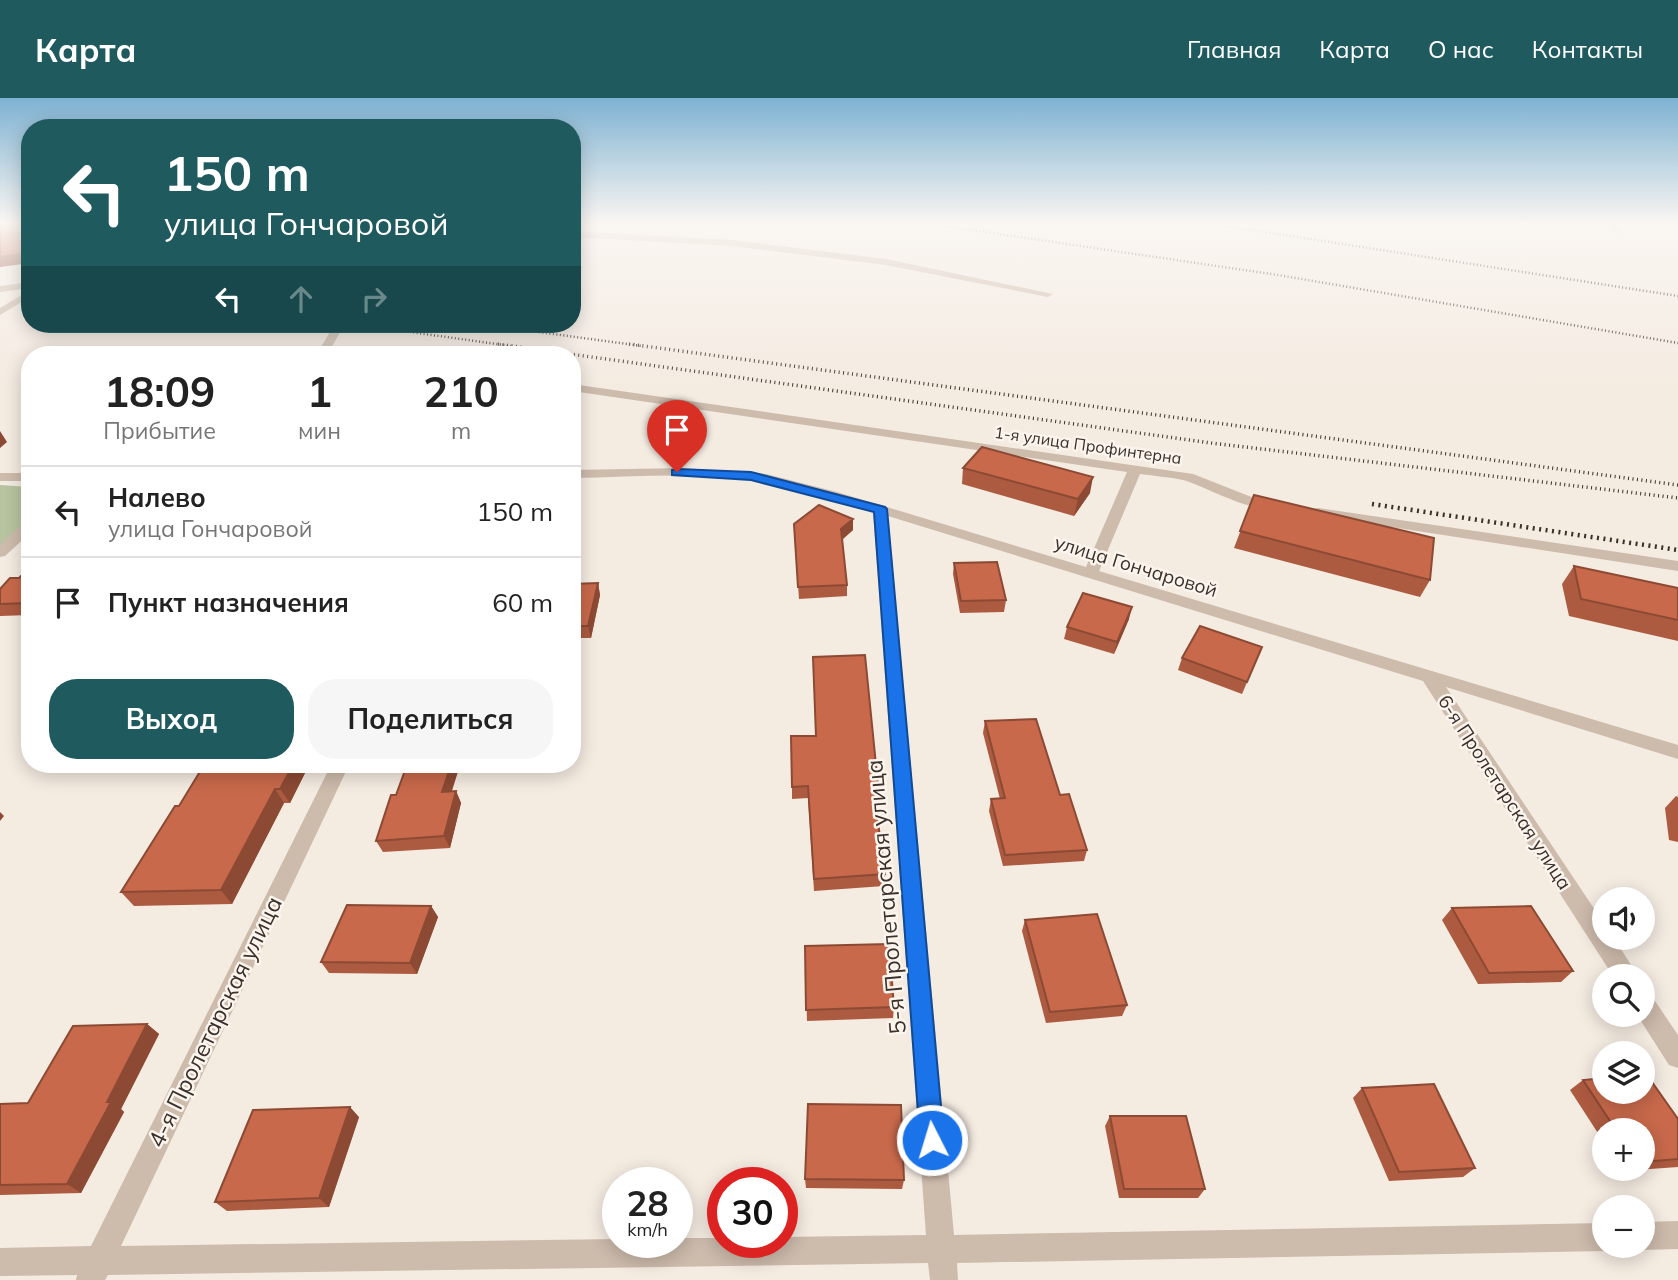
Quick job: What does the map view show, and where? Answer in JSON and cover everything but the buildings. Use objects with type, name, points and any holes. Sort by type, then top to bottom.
[{"type":"street","points":[[968,278],[1048,294]]},
{"type":"street","points":[[0,289],[21,286]]},
{"type":"street","points":[[0,312],[21,299]]},
{"type":"street","name":"1-я улица Профинтерна","points":[[581,388],[1188,477],[1251,502],[1678,566]]},
{"type":"street","points":[[1090,574],[1135,470]]},
{"type":"street","name":"улица Гончаровой","points":[[581,474],[677,472],[751,476],[880,509],[1431,679],[1678,752]]},
{"type":"street","points":[[0,477],[21,477]]},
{"type":"street","name":"5-я Пролетарская улица","points":[[880,509],[944,1280]]},
{"type":"street","points":[[0,553],[21,533]]},
{"type":"street","name":"6-я Пролетарская улица","points":[[1431,679],[1618,964]]},
{"type":"street","name":"4-я Пролетарская улица","points":[[94,1270],[336,773]]},
{"type":"street","points":[[1655,1021],[1678,1056]]},
{"type":"street","points":[[1655,1236],[1678,1235]]},
{"type":"street","points":[[0,1262],[94,1270],[941,1249],[1592,1237]]},
{"type":"green space","points":[[0,485],[21,486],[21,527],[0,547]]},
{"type":"railway","points":[[1297,278],[1678,343]]},
{"type":"railway","points":[[1563,278],[1678,296]]},
{"type":"railway","points":[[418,333],[511,346]]},
{"type":"railway","points":[[546,333],[642,346]]},
{"type":"railway","points":[[498,344],[512,346]]},
{"type":"railway","points":[[629,344],[1678,485]]},
{"type":"railway","points":[[581,356],[1211,443],[1678,498]]},
{"type":"railway","points":[[1372,504],[1678,550]]},
{"type":"route","points":[[677,472],[751,476],[880,509],[932,1140]]}]
